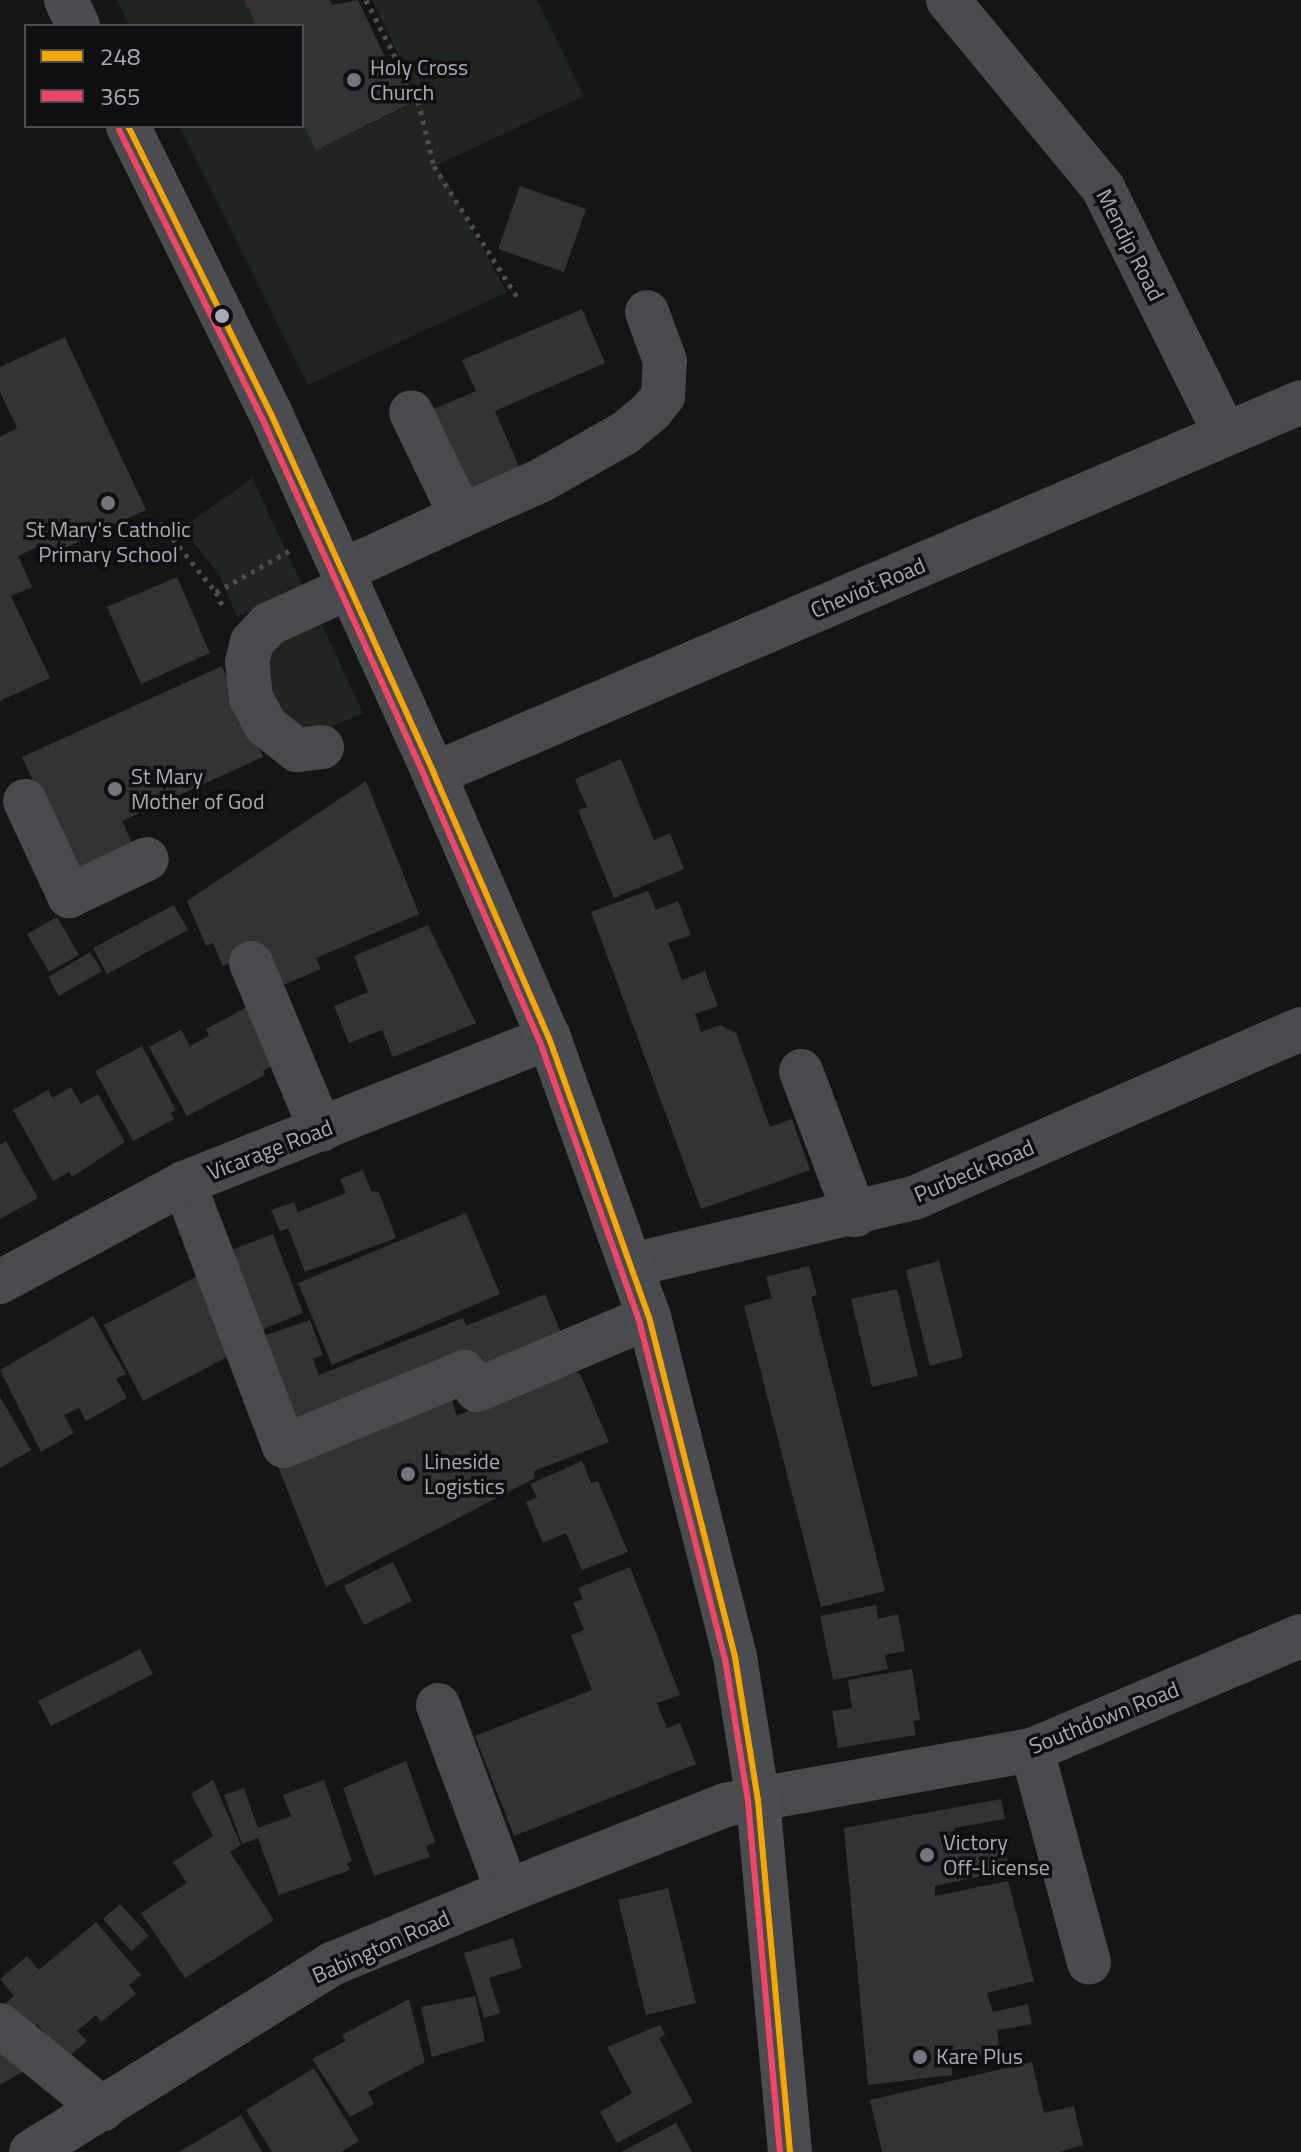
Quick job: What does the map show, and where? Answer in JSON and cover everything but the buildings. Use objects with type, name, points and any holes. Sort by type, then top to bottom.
[{"type":"main road","points":[[66,0],[77,24]]},
{"type":"main road","points":[[129,128],[324,531],[434,774],[549,1038],[649,1317],[735,1657],[758,1800],[790,2152]]},
{"type":"street","name":"Mendip Road","points":[[948,0],[1103,188],[1225,434]]},
{"type":"street","points":[[322,747],[297,750],[266,726],[251,698],[247,662],[252,642],[269,624],[346,579],[461,516],[540,481],[625,433],[663,396],[665,361],[647,312]]},
{"type":"street","name":"Cheviot Road","points":[[434,774],[1301,402]]},
{"type":"street","points":[[411,412],[461,516]]},
{"type":"street","points":[[25,801],[69,896],[147,859]]},
{"type":"street","points":[[251,963],[321,1130]]},
{"type":"street","name":"Purbeck Road","points":[[632,1265],[855,1215],[914,1198],[1301,1029]]},
{"type":"street","name":"Vicarage Road","points":[[0,1282],[184,1183],[549,1038]]},
{"type":"street","points":[[801,1071],[855,1215]]},
{"type":"street","points":[[184,1183],[284,1446],[464,1372],[477,1390],[649,1317]]},
{"type":"street","name":"Southdown Road","points":[[758,1800],[1032,1750],[1301,1636]]},
{"type":"street","points":[[438,1705],[507,1891]]},
{"type":"street","points":[[1032,1750],[1089,1963]]},
{"type":"street","name":"Babington Road","points":[[31,2152],[332,1964],[725,1805],[758,1800]]},
{"type":"street","points":[[0,2025],[103,2109]]},
{"type":"path","points":[[366,0],[418,101],[434,166],[517,297]]},
{"type":"path","points":[[160,523],[216,592],[247,662]]},
{"type":"path","points":[[216,592],[324,531]]},
{"type":"shaded area","points":[[117,0],[244,0],[256,24],[128,24]]},
{"type":"shaded area","points":[[372,0],[537,0],[584,96],[437,165],[507,292],[308,385],[180,128],[304,126],[316,150],[408,106],[405,98],[412,95],[416,102],[421,101]]},
{"type":"shaded area","points":[[252,478],[303,587],[237,617],[220,576],[182,528]]},
{"type":"shaded area","points":[[319,618],[363,713],[316,733],[298,729],[272,709],[264,659],[276,639]]},
{"type":"transit line","name":"248","points":[[129,128],[271,414],[434,774],[549,1038],[649,1317],[735,1657],[758,1800],[790,2152]]},
{"type":"transit line","name":"365","points":[[119,130],[262,418],[425,778],[540,1042],[639,1320],[725,1659],[748,1801],[780,2152]]},
{"type":"place","name":"Holy Cross Church","points":[[354,80]]},
{"type":"place","name":"St Mary's Catholic Primary School","points":[[108,503]]},
{"type":"place","name":"St Mary Mother of God","points":[[115,789]]},
{"type":"place","name":"Lineside Logistics","points":[[408,1474]]},
{"type":"place","name":"Victory Off-License","points":[[927,1855]]},
{"type":"place","name":"Kare Plus","points":[[920,2057]]}]
